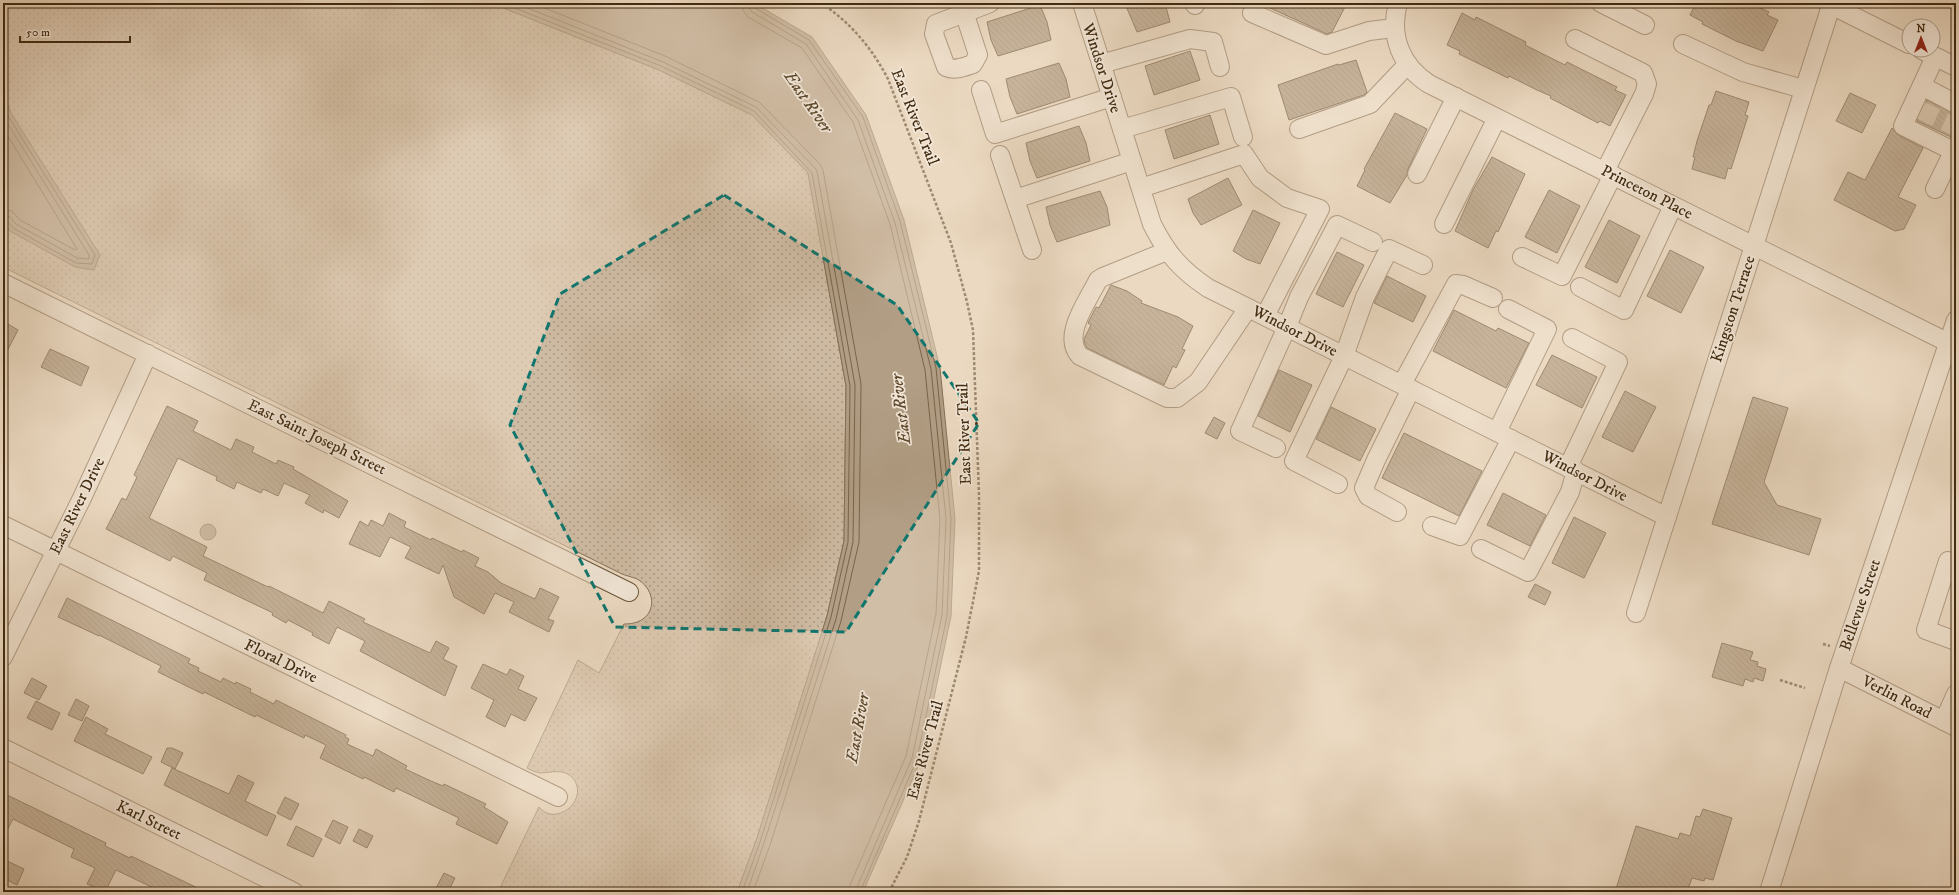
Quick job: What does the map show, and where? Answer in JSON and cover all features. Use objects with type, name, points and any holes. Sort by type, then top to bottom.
[{"type":"street","points":[[964,12],[990,3]]},
{"type":"street","name":"Windsor Drive","points":[[1082,3],[1152,224],[1167,251],[1190,276],[1208,288],[1667,517]]},
{"type":"street","name":"Princeton Place","points":[[1398,3],[1394,28],[1396,42],[1407,65],[1420,78],[1949,343]]},
{"type":"street","points":[[1601,3],[1645,26]]},
{"type":"street","points":[[1830,4],[1901,40]]},
{"type":"street","name":"Kingston Terrace","points":[[1636,613],[1830,4]]},
{"type":"street","points":[[1252,12],[1326,45],[1369,31],[1394,28]]},
{"type":"street","points":[[1101,64],[1190,39],[1213,42],[1220,67]]},
{"type":"street","points":[[1522,257],[1562,276],[1644,94],[1647,84],[1643,73],[1576,39]]},
{"type":"street","points":[[1683,44],[1743,72],[1803,89]]},
{"type":"street","points":[[1927,58],[1916,108],[1903,126],[1955,148],[1935,189]]},
{"type":"street","points":[[1938,58],[1956,67]]},
{"type":"street","points":[[1299,129],[1370,104],[1407,65]]},
{"type":"street","points":[[1922,86],[1956,104]]},
{"type":"street","points":[[981,90],[995,134],[1112,97]]},
{"type":"street","points":[[1122,129],[1231,97],[1243,137]]},
{"type":"street","points":[[1417,174],[1456,97]]},
{"type":"street","points":[[1444,224],[1498,118]]},
{"type":"street","points":[[1141,188],[1244,154],[1260,178],[1287,198],[1320,209],[1265,316]]},
{"type":"street","points":[[1000,155],[1032,250]]},
{"type":"street","points":[[1015,199],[1132,161]]},
{"type":"street","points":[[1580,286],[1624,310],[1673,206]]},
{"type":"street","points":[[1276,448],[1240,431],[1299,297],[1337,226],[1373,242]]},
{"type":"street","points":[[1338,484],[1294,461],[1344,356],[1365,297],[1389,249],[1423,265]]},
{"type":"street","points":[[1167,251],[1103,276],[1098,280],[1073,330],[1072,344],[1075,351],[1080,356],[1167,398],[1177,398],[1198,382],[1248,308]]},
{"type":"street","name":"East Saint Joseph Street","points":[[3,283],[629,592]]},
{"type":"street","points":[[1397,512],[1368,496],[1364,488],[1406,387],[1456,284],[1463,285],[1493,298]]},
{"type":"street","points":[[1432,526],[1460,536],[1504,436],[1547,329],[1508,308]]},
{"type":"street","name":"Bellevue Street","points":[[1769,892],[1839,668],[1956,320]]},
{"type":"street","points":[[1481,549],[1528,572],[1570,492],[1572,469],[1618,362],[1572,338]]},
{"type":"street","name":"East River Drive","points":[[3,657],[56,550],[148,354]]},
{"type":"street","name":"Floral Drive","points":[[3,525],[558,797]]},
{"type":"street","points":[[1948,561],[1926,630],[1956,641]]},
{"type":"street","name":"Verlin Road","points":[[1839,668],[1950,724]]},
{"type":"street","points":[[1950,724],[1956,694]]},
{"type":"street","name":"Karl Street","points":[[3,748],[294,892]]},
{"type":"path","name":"East River Trail","points":[[821,3],[841,18],[864,42],[877,59],[888,79],[951,243],[973,330],[978,495],[978,571],[966,638],[919,821],[906,857],[889,892]]},
{"type":"path","points":[[1780,680],[1805,688]]},
{"type":"highlighted area","points":[[724,195],[897,305],[979,423],[846,632],[615,627],[510,425],[560,294]]},
{"type":"shaded area","points":[[3,3],[491,3],[659,70],[752,115],[808,173],[846,386],[844,541],[827,616],[756,841],[737,892],[498,892],[539,807],[546,812],[553,814],[561,813],[573,804],[577,797],[578,789],[575,781],[568,774],[564,772],[539,773],[527,768],[578,660],[599,673],[624,624],[643,619],[648,614],[652,604],[649,592],[637,579],[622,574],[3,267]]},
{"type":"water","name":"East River","points":[[491,3],[754,3],[812,37],[866,115],[904,220],[940,368],[955,519],[951,616],[921,760],[863,892],[737,892],[756,841],[827,616],[844,541],[846,386],[808,173],[752,115],[659,70]]},
{"type":"water","points":[[3,92],[11,113],[100,255],[94,270],[75,267],[10,231],[3,222]]},
{"type":"water","points":[[205,524],[211,524],[216,529],[214,538],[211,540],[205,540],[200,535],[200,529]]},
{"type":"building","points":[[1128,3],[1165,3],[1170,22],[1137,32],[1126,6],[1129,5]]},
{"type":"building","points":[[1259,3],[1347,3],[1332,32],[1327,34]]},
{"type":"building","points":[[1696,3],[1744,3],[1753,8],[1754,5],[1769,12],[1767,15],[1778,20],[1763,51],[1736,41],[1702,24],[1703,22],[1690,15]]},
{"type":"building","points":[[1040,5],[1047,22],[1051,40],[998,56],[991,40],[987,22]]},
{"type":"building","points":[[1462,13],[1475,20],[1476,17],[1526,42],[1525,45],[1565,65],[1567,62],[1617,87],[1615,90],[1626,95],[1610,126],[1600,121],[1598,123],[1550,98],[1551,96],[1509,76],[1508,78],[1459,54],[1460,51],[1447,45]]},
{"type":"building","points":[[1190,51],[1200,80],[1154,95],[1145,66]]},
{"type":"building","points":[[1356,60],[1367,92],[1364,95],[1289,120],[1278,85],[1338,64]]},
{"type":"building","points":[[1059,63],[1066,79],[1070,97],[1017,114],[1010,97],[1006,79]]},
{"type":"building","points":[[1716,91],[1749,102],[1745,115],[1748,116],[1731,169],[1728,168],[1725,179],[1692,169],[1697,141],[1709,105],[1711,105]]},
{"type":"building","points":[[1850,93],[1876,105],[1862,133],[1836,121]]},
{"type":"building","points":[[1927,100],[1956,114],[1956,127],[1951,137],[1917,121]]},
{"type":"building","points":[[1395,113],[1427,129],[1408,169],[1407,175],[1390,203],[1357,186],[1365,170],[1364,169]]},
{"type":"building","points":[[1210,115],[1219,144],[1174,159],[1165,130]]},
{"type":"building","points":[[1079,126],[1086,143],[1090,161],[1037,178],[1030,161],[1026,143]]},
{"type":"building","points":[[1892,128],[1898,135],[1923,148],[1898,197],[1916,205],[1904,229],[1895,231],[1834,200],[1848,172],[1865,180]]},
{"type":"building","points":[[1492,157],[1525,174],[1498,232],[1496,231],[1488,248],[1455,231],[1473,190]]},
{"type":"building","points":[[1228,178],[1242,205],[1201,225],[1193,213],[1188,199]]},
{"type":"building","points":[[1549,190],[1580,206],[1557,253],[1525,237]]},
{"type":"building","points":[[1100,191],[1107,207],[1110,225],[1057,242],[1050,225],[1046,207]]},
{"type":"building","points":[[1253,210],[1280,223],[1260,264],[1246,259],[1233,251]]},
{"type":"building","points":[[1609,220],[1640,236],[1617,283],[1585,267]]},
{"type":"building","points":[[1670,250],[1704,267],[1681,313],[1647,296]]},
{"type":"building","points":[[1337,252],[1364,265],[1343,307],[1316,294]]},
{"type":"building","points":[[1387,276],[1426,296],[1413,322],[1374,303]]},
{"type":"building","points":[[1111,285],[1127,291],[1142,301],[1141,303],[1178,317],[1193,326],[1182,349],[1185,350],[1176,368],[1173,366],[1164,385],[1087,348],[1084,339],[1091,325],[1088,323],[1096,307],[1099,308]]},
{"type":"building","points":[[1454,310],[1496,331],[1498,328],[1529,343],[1506,388],[1433,351]]},
{"type":"building","points":[[3,321],[18,330],[3,359]]},
{"type":"building","points":[[50,349],[89,367],[81,386],[41,367]]},
{"type":"building","points":[[1552,355],[1597,377],[1582,408],[1536,385]]},
{"type":"building","points":[[1279,370],[1312,385],[1290,432],[1258,416]]},
{"type":"building","points":[[1625,391],[1656,407],[1633,452],[1602,437]]},
{"type":"building","points":[[1753,397],[1788,408],[1764,482],[1777,505],[1821,519],[1809,555],[1712,524]]},
{"type":"building","points":[[167,406],[198,421],[193,431],[231,450],[236,439],[254,447],[252,452],[276,464],[278,460],[294,467],[293,469],[348,501],[339,518],[324,510],[323,513],[305,503],[310,495],[284,483],[278,496],[263,489],[261,493],[237,482],[234,489],[216,480],[217,477],[178,458],[149,518],[207,547],[203,556],[268,587],[269,586],[323,613],[329,601],[365,619],[363,622],[430,653],[436,641],[449,648],[443,659],[457,666],[445,696],[360,651],[365,641],[337,627],[329,644],[312,635],[313,633],[288,620],[286,623],[272,615],[273,613],[204,580],[207,573],[173,556],[170,561],[106,529],[122,498],[126,500],[137,477],[134,475]]},
{"type":"building","points":[[1331,407],[1376,429],[1360,461],[1316,439]]},
{"type":"building","points":[[1214,417],[1225,423],[1217,439],[1205,433]]},
{"type":"building","points":[[1404,433],[1482,471],[1459,516],[1382,478]]},
{"type":"building","points":[[1503,493],[1546,515],[1530,546],[1487,525]]},
{"type":"building","points":[[389,513],[406,522],[404,527],[431,540],[432,538],[479,558],[475,566],[488,572],[501,583],[535,599],[540,588],[559,597],[548,619],[554,621],[549,632],[509,612],[514,602],[495,593],[484,614],[454,597],[443,565],[439,574],[405,558],[411,547],[390,537],[380,557],[349,544],[360,521],[368,526],[371,520],[383,526]]},
{"type":"building","points":[[1574,517],[1606,533],[1584,578],[1552,563]]},
{"type":"building","points":[[1535,584],[1551,592],[1545,605],[1528,597]]},
{"type":"building","points":[[67,598],[190,659],[188,663],[199,668],[198,671],[221,682],[223,678],[235,684],[236,682],[251,689],[250,692],[274,704],[276,700],[346,735],[345,737],[349,739],[347,744],[373,756],[376,749],[407,766],[405,769],[443,786],[444,784],[486,804],[484,807],[508,822],[497,844],[456,824],[459,818],[396,788],[394,792],[320,758],[326,745],[305,735],[304,738],[256,715],[255,717],[204,692],[203,694],[158,672],[161,666],[99,635],[58,617]]},
{"type":"building","points":[[1722,643],[1753,652],[1750,660],[1758,662],[1757,666],[1766,669],[1763,681],[1754,678],[1753,682],[1745,679],[1743,686],[1712,677]]},
{"type":"building","points":[[483,664],[507,675],[510,669],[524,676],[518,689],[537,698],[525,721],[511,714],[505,727],[486,717],[494,700],[471,688]]},
{"type":"building","points":[[32,678],[47,686],[39,700],[24,693]]},
{"type":"building","points":[[76,699],[89,706],[82,721],[68,715]]},
{"type":"building","points":[[36,701],[60,713],[52,730],[27,718]]},
{"type":"building","points":[[86,717],[108,729],[105,734],[152,757],[143,774],[74,741]]},
{"type":"building","points":[[167,748],[172,748],[183,753],[175,769],[161,762]]},
{"type":"building","points":[[172,768],[229,794],[238,775],[254,783],[245,801],[276,816],[267,836],[164,785]]},
{"type":"building","points":[[3,793],[106,843],[105,846],[130,858],[131,856],[206,892],[162,892],[116,870],[105,892],[87,884],[95,868],[71,857],[74,849],[13,819],[3,838]]},
{"type":"building","points":[[285,797],[299,804],[291,820],[277,813]]},
{"type":"building","points":[[1703,809],[1732,818],[1713,880],[1705,878],[1704,881],[1692,878],[1687,892],[1615,892],[1636,826],[1678,839],[1680,833],[1690,836],[1696,816],[1700,817]]},
{"type":"building","points":[[333,820],[348,827],[340,844],[325,836]]},
{"type":"building","points":[[296,826],[322,839],[313,857],[287,845]]},
{"type":"building","points":[[359,829],[373,836],[367,848],[353,841]]},
{"type":"building","points":[[3,859],[24,869],[17,885],[3,878]]},
{"type":"building","points":[[444,873],[455,878],[448,892],[434,892]]},
{"type":"tunnel","points":[[1920,110],[1956,127]]}]
